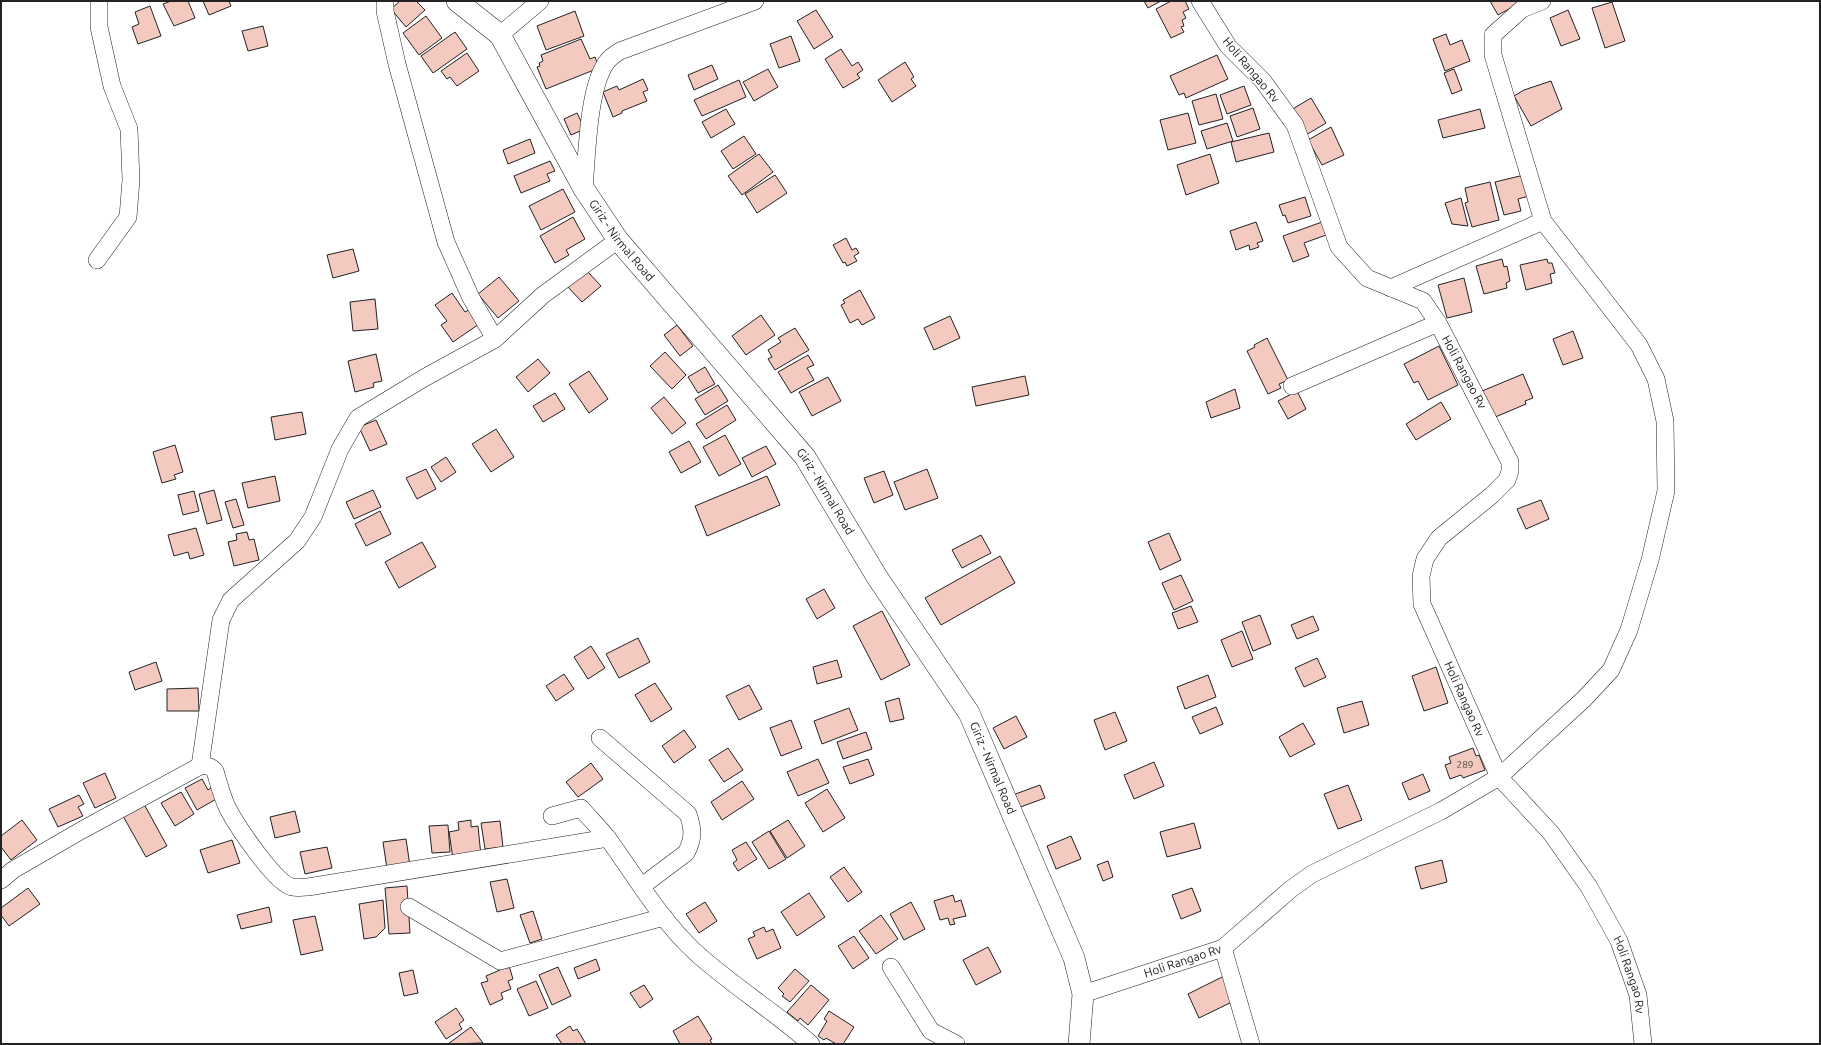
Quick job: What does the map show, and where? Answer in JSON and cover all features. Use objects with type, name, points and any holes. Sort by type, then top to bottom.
[{"type":"main road","name":"Giriz - Nirmal Road","points":[[457,1],[500,35],[584,189],[618,240],[805,457],[877,577],[969,713],[1074,958],[1083,994],[1079,1044]]},
{"type":"street","points":[[97,260],[128,217],[130,180],[129,129],[112,86],[99,27],[99,1]]},
{"type":"street","points":[[385,1],[385,11],[397,64],[446,242],[471,298],[495,339]]},
{"type":"street","points":[[500,35],[540,1]]},
{"type":"street","points":[[584,189],[593,97],[599,76],[611,57],[620,51],[755,1]]},
{"type":"street","name":"Holi Rangao Rv","points":[[1200,1],[1228,46],[1263,81],[1295,125],[1339,247],[1367,278],[1423,301],[1438,323],[1498,436],[1510,462],[1510,471],[1507,480],[1492,495],[1439,538],[1425,559],[1421,576],[1422,604],[1500,777],[1551,833],[1589,887],[1619,941],[1638,995],[1643,1044]]},
{"type":"street","points":[[1500,777],[1584,699],[1611,670],[1629,630],[1650,560],[1666,490],[1665,421],[1656,379],[1639,345],[1543,221],[1493,55],[1493,35],[1522,9],[1542,1]]},
{"type":"street","points":[[1391,288],[1543,221]]},
{"type":"street","points":[[200,766],[221,620],[231,600],[297,541],[313,517],[340,449],[358,418],[424,378],[495,339],[542,295],[618,240]]},
{"type":"street","points":[[1292,386],[1438,323]]},
{"type":"street","points":[[600,738],[688,814],[693,830],[691,845],[686,853],[642,886]]},
{"type":"street","points":[[1,880],[13,870],[82,830],[200,766],[212,767],[215,771],[228,808],[235,821],[266,864],[281,881],[292,887],[308,887],[608,838]]},
{"type":"street","name":"Holi Rangao Rv","points":[[1083,994],[1224,948],[1291,889],[1312,874],[1441,811],[1500,777]]},
{"type":"street","points":[[552,816],[581,808],[608,838],[664,917],[694,951],[751,998],[812,1044]]},
{"type":"street","points":[[409,907],[500,961],[664,917]]},
{"type":"street","points":[[1224,948],[1251,1044]]},
{"type":"street","points":[[891,967],[931,1031],[956,1044]]},
{"type":"building","points":[[171,1],[188,1],[195,18],[174,26],[163,4]]},
{"type":"building","points":[[203,1],[229,1],[231,6],[209,15]]},
{"type":"building","points":[[400,1],[416,1],[425,10],[406,27],[391,9]]},
{"type":"building","points":[[1144,1],[1161,1],[1148,8]]},
{"type":"building","points":[[1171,1],[1185,1],[1189,9],[1183,12],[1186,18],[1182,20],[1184,26],[1181,27],[1184,32],[1171,38],[1156,9]]},
{"type":"building","points":[[1490,1],[1519,1],[1520,3],[1498,15]]},
{"type":"building","points":[[1612,2],[1625,41],[1605,48],[1592,8]]},
{"type":"building","points":[[150,6],[161,36],[138,44],[132,27],[139,24],[135,12]]},
{"type":"building","points":[[816,10],[833,37],[814,49],[797,21]]},
{"type":"building","points":[[1568,10],[1580,39],[1561,46],[1550,18]]},
{"type":"building","points":[[575,11],[584,36],[546,50],[537,26]]},
{"type":"building","points":[[426,16],[442,38],[419,55],[403,33]]},
{"type":"building","points":[[263,26],[268,46],[248,51],[242,31]]},
{"type":"building","points":[[455,32],[467,49],[433,73],[421,56]]},
{"type":"building","points":[[1446,34],[1450,45],[1462,40],[1470,61],[1445,71],[1433,39]]},
{"type":"building","points":[[791,36],[800,61],[779,68],[770,44]]},
{"type":"building","points":[[581,39],[590,59],[595,57],[599,68],[546,89],[537,67],[540,66],[539,63],[543,61],[541,55]]},
{"type":"building","points":[[841,49],[852,66],[858,62],[863,70],[857,74],[860,78],[843,88],[825,59]]},
{"type":"building","points":[[467,53],[479,71],[457,86],[450,77],[447,79],[441,71]]},
{"type":"building","points":[[1217,55],[1228,79],[1186,98],[1184,93],[1179,95],[1170,76]]},
{"type":"building","points":[[905,62],[914,77],[911,79],[916,86],[892,102],[878,80]]},
{"type":"building","points":[[712,65],[718,79],[694,90],[688,75]]},
{"type":"building","points":[[768,69],[778,87],[754,101],[743,82]]},
{"type":"building","points":[[1454,69],[1462,90],[1452,94],[1444,73]]},
{"type":"building","points":[[643,79],[648,90],[643,92],[647,101],[622,111],[622,113],[613,117],[603,92],[617,86],[619,90]]},
{"type":"building","points":[[739,80],[746,97],[702,116],[694,100]]},
{"type":"building","points":[[1551,81],[1562,109],[1531,126],[1514,96],[1524,90]]},
{"type":"building","points":[[1244,86],[1251,105],[1227,114],[1220,95]]},
{"type":"building","points":[[1216,94],[1223,119],[1199,125],[1192,101]]},
{"type":"building","points":[[1311,98],[1326,123],[1306,135],[1291,110]]},
{"type":"building","points":[[1253,108],[1260,129],[1237,137],[1230,116]]},
{"type":"building","points":[[726,109],[735,124],[711,138],[702,122]]},
{"type":"building","points":[[1480,109],[1485,128],[1443,138],[1438,120]]},
{"type":"building","points":[[577,113],[585,129],[571,135],[564,119]]},
{"type":"building","points":[[1188,113],[1196,143],[1168,150],[1160,120]]},
{"type":"building","points":[[1227,123],[1233,141],[1207,149],[1201,131]]},
{"type":"building","points":[[1331,127],[1344,155],[1322,165],[1308,140]]},
{"type":"building","points":[[1269,133],[1274,152],[1236,162],[1231,142]]},
{"type":"building","points":[[744,136],[756,154],[733,169],[721,151]]},
{"type":"building","points":[[530,139],[535,153],[508,164],[503,150]]},
{"type":"building","points":[[759,154],[773,172],[742,195],[728,176]]},
{"type":"building","points":[[1210,154],[1219,183],[1186,195],[1177,165]]},
{"type":"building","points":[[550,161],[555,171],[547,174],[550,181],[521,193],[514,176]]},
{"type":"building","points":[[775,175],[787,193],[757,213],[745,194]]},
{"type":"building","points":[[1524,175],[1529,196],[1518,199],[1521,211],[1504,215],[1495,182]]},
{"type":"building","points":[[1490,182],[1499,220],[1472,227],[1465,203],[1468,202],[1465,188]]},
{"type":"building","points":[[563,189],[575,212],[541,230],[529,206]]},
{"type":"building","points":[[1305,197],[1311,216],[1288,223],[1285,215],[1283,216],[1279,205]]},
{"type":"building","points":[[1461,198],[1468,226],[1452,224],[1445,203]]},
{"type":"building","points":[[573,217],[585,239],[566,250],[569,255],[555,263],[540,236]]},
{"type":"building","points":[[1256,222],[1263,241],[1257,243],[1259,247],[1250,250],[1249,245],[1236,250],[1230,231]]},
{"type":"building","points":[[1322,222],[1326,235],[1304,243],[1309,256],[1293,262],[1283,236]]},
{"type":"building","points":[[846,238],[852,250],[856,248],[859,253],[854,256],[857,261],[847,266],[845,262],[843,263],[833,245]]},
{"type":"building","points":[[353,249],[359,271],[333,278],[327,255]]},
{"type":"building","points":[[1502,259],[1504,267],[1507,266],[1510,281],[1506,283],[1507,288],[1484,294],[1476,266]]},
{"type":"building","points":[[1547,259],[1548,263],[1552,263],[1555,273],[1550,274],[1552,283],[1526,290],[1520,265]]},
{"type":"building","points":[[586,270],[601,286],[582,302],[567,286]]},
{"type":"building","points":[[499,277],[519,301],[498,318],[478,294]]},
{"type":"building","points":[[1464,278],[1472,312],[1447,318],[1438,285]]},
{"type":"building","points":[[860,290],[875,318],[862,325],[858,319],[850,323],[841,305],[845,303],[843,300]]},
{"type":"building","points":[[452,293],[465,312],[472,308],[482,322],[453,342],[441,325],[447,321],[435,305]]},
{"type":"building","points":[[375,299],[378,329],[353,331],[350,302]]},
{"type":"building","points":[[761,315],[775,335],[746,355],[732,336]]},
{"type":"building","points":[[950,316],[960,338],[934,350],[924,328]]},
{"type":"building","points":[[677,325],[693,346],[680,356],[664,335]]},
{"type":"building","points":[[795,328],[809,350],[775,370],[768,359],[772,357],[768,350],[781,342],[778,338]]},
{"type":"building","points":[[1573,331],[1583,358],[1563,365],[1553,339]]},
{"type":"building","points":[[1267,338],[1288,380],[1279,384],[1281,388],[1268,394],[1247,351],[1255,347],[1254,345]]},
{"type":"building","points":[[1439,346],[1458,385],[1428,400],[1418,381],[1414,383],[1404,364]]},
{"type":"building","points":[[665,352],[686,375],[672,389],[650,366]]},
{"type":"building","points":[[376,354],[382,381],[373,383],[374,387],[355,392],[348,361]]},
{"type":"building","points":[[808,355],[814,365],[807,368],[814,380],[791,393],[778,372]]},
{"type":"building","points":[[538,359],[550,373],[528,392],[516,377]]},
{"type":"building","points":[[705,367],[715,384],[698,393],[688,377]]},
{"type":"building","points":[[589,371],[608,399],[589,413],[569,384]]},
{"type":"building","points":[[1523,374],[1533,398],[1525,401],[1526,404],[1493,418],[1482,391]]},
{"type":"building","points":[[1025,376],[1029,395],[976,406],[972,387]]},
{"type":"building","points":[[828,377],[841,401],[812,416],[799,392]]},
{"type":"building","points":[[718,385],[728,401],[705,415],[695,399]]},
{"type":"building","points":[[1235,389],[1240,408],[1211,418],[1206,402]]},
{"type":"building","points":[[1297,391],[1306,409],[1288,419],[1278,401]]},
{"type":"building","points":[[555,393],[565,409],[543,422],[533,406]]},
{"type":"building","points":[[664,397],[686,423],[672,434],[651,408]]},
{"type":"building","points":[[1441,402],[1451,419],[1416,440],[1406,424]]},
{"type":"building","points":[[727,405],[736,420],[706,439],[696,424]]},
{"type":"building","points":[[302,412],[306,434],[275,440],[271,417]]},
{"type":"building","points":[[376,420],[387,444],[370,451],[359,427]]},
{"type":"building","points":[[496,429],[514,457],[491,472],[472,444]]},
{"type":"building","points":[[725,435],[741,464],[719,476],[703,447]]},
{"type":"building","points":[[689,441],[701,462],[681,473],[669,452]]},
{"type":"building","points":[[175,445],[183,472],[174,475],[176,479],[162,483],[153,452]]},
{"type":"building","points":[[766,446],[776,464],[752,477],[742,458]]},
{"type":"building","points":[[446,457],[456,472],[441,482],[431,467]]},
{"type":"building","points":[[426,469],[436,489],[417,499],[406,478]]},
{"type":"building","points":[[927,469],[938,498],[905,510],[894,482]]},
{"type":"building","points":[[884,471],[893,495],[874,503],[864,478]]},
{"type":"building","points":[[275,476],[280,501],[248,508],[242,483]]},
{"type":"building","points":[[767,476],[780,505],[707,536],[695,506]]},
{"type":"building","points":[[214,490],[222,520],[207,524],[199,494]]},
{"type":"building","points":[[373,490],[381,507],[354,519],[346,502]]},
{"type":"building","points":[[194,491],[199,511],[183,515],[178,495]]},
{"type":"building","points":[[236,499],[244,525],[233,528],[225,502]]},
{"type":"building","points":[[1541,500],[1549,519],[1526,529],[1517,509]]},
{"type":"building","points":[[380,511],[391,534],[366,546],[355,524]]},
{"type":"building","points":[[196,528],[204,555],[190,559],[188,552],[174,556],[168,535]]},
{"type":"building","points":[[247,532],[249,540],[254,539],[259,560],[234,566],[228,542],[237,540],[236,534]]},
{"type":"building","points":[[1169,533],[1181,560],[1160,570],[1148,542]]},
{"type":"building","points":[[981,535],[991,553],[962,568],[952,550]]},
{"type":"building","points":[[422,542],[436,567],[399,588],[385,562]]},
{"type":"building","points":[[1000,556],[1015,583],[941,625],[925,598]]},
{"type":"building","points":[[1181,575],[1193,601],[1174,610],[1162,583]]},
{"type":"building","points":[[824,589],[835,608],[817,619],[806,599]]},
{"type":"building","points":[[1191,606],[1198,622],[1178,629],[1172,613]]},
{"type":"building","points":[[882,611],[910,665],[881,680],[853,626]]},
{"type":"building","points":[[1260,615],[1271,644],[1253,651],[1242,622]]},
{"type":"building","points":[[1313,616],[1319,630],[1297,639],[1291,625]]},
{"type":"building","points":[[1242,631],[1253,659],[1232,667],[1221,640]]},
{"type":"building","points":[[638,638],[650,662],[619,678],[606,654]]},
{"type":"building","points":[[591,646],[605,668],[588,679],[574,657]]},
{"type":"building","points":[[1317,658],[1326,677],[1304,687],[1295,668]]},
{"type":"building","points":[[837,660],[842,677],[817,684],[813,667]]},
{"type":"building","points":[[156,662],[162,681],[135,690],[129,672]]},
{"type":"building","points":[[1436,667],[1448,703],[1424,711],[1412,676]]},
{"type":"building","points":[[564,674],[574,689],[556,701],[546,686]]},
{"type":"building","points":[[1208,675],[1216,697],[1185,709],[1177,687]]},
{"type":"building","points":[[655,683],[672,709],[651,722],[635,695]]},
{"type":"building","points":[[749,685],[762,709],[739,720],[726,696]]},
{"type":"building","points":[[198,688],[199,711],[167,711],[167,689]]},
{"type":"building","points":[[899,698],[904,719],[890,722],[885,702]]},
{"type":"building","points":[[1362,701],[1369,725],[1344,733],[1337,708]]},
{"type":"building","points":[[1216,707],[1223,724],[1200,734],[1192,717]]},
{"type":"building","points":[[849,708],[858,730],[822,744],[814,721]]},
{"type":"building","points":[[1115,712],[1127,741],[1105,750],[1094,720]]},
{"type":"building","points":[[1016,716],[1027,737],[1004,749],[993,728]]},
{"type":"building","points":[[791,720],[802,748],[781,756],[770,728]]},
{"type":"building","points":[[1303,723],[1315,744],[1290,757],[1279,737]]},
{"type":"building","points":[[684,730],[696,747],[674,763],[662,746]]},
{"type":"building","points":[[866,732],[872,749],[843,759],[837,742]]},
{"type":"building","points":[[728,748],[743,770],[724,782],[709,760]]},
{"type":"building","points":[[1473,748],[1476,756],[1479,755],[1485,770],[1463,778],[1461,775],[1450,779],[1445,765],[1451,763],[1449,757]]},
{"type":"building","points":[[818,759],[829,783],[798,796],[787,772]]},
{"type":"building","points":[[868,759],[874,775],[850,784],[843,767]]},
{"type":"building","points":[[1154,762],[1164,786],[1134,799],[1124,775]]},
{"type":"building","points":[[591,763],[603,779],[578,797],[566,782]]},
{"type":"building","points":[[105,773],[116,798],[95,808],[83,783]]},
{"type":"building","points":[[1423,774],[1430,791],[1409,800],[1402,783]]},
{"type":"building","points":[[202,779],[208,790],[212,787],[218,798],[197,810],[185,788]]},
{"type":"building","points":[[742,781],[754,799],[722,820],[711,802]]},
{"type":"building","points":[[1040,785],[1045,798],[1015,809],[1010,796]]},
{"type":"building","points":[[1348,785],[1362,820],[1338,829],[1324,794]]},
{"type":"building","points":[[827,789],[845,818],[823,832],[805,803]]},
{"type":"building","points":[[181,792],[194,814],[175,826],[161,803]]},
{"type":"building","points":[[79,795],[84,804],[78,807],[83,816],[58,827],[49,809]]},
{"type":"building","points":[[144,804],[167,846],[146,857],[123,816]]},
{"type":"building","points":[[295,811],[300,832],[275,838],[270,817]]},
{"type":"building","points":[[22,820],[37,840],[11,860],[1,847],[1,836]]},
{"type":"building","points":[[471,820],[471,827],[478,826],[481,856],[453,859],[449,832],[459,830],[458,822]]},
{"type":"building","points":[[788,820],[805,846],[787,858],[770,831]]},
{"type":"building","points":[[500,821],[503,847],[485,849],[481,823]]},
{"type":"building","points":[[1194,823],[1201,848],[1167,857],[1160,832]]},
{"type":"building","points":[[448,825],[450,852],[432,853],[429,826]]},
{"type":"building","points":[[769,831],[786,859],[769,869],[752,842]]},
{"type":"building","points":[[1071,836],[1081,859],[1056,869],[1047,846]]},
{"type":"building","points":[[406,839],[410,866],[387,869],[383,842]]},
{"type":"building","points":[[232,840],[240,863],[208,873],[200,850]]},
{"type":"building","points":[[746,842],[757,859],[738,871],[733,863],[737,860],[732,850]]},
{"type":"building","points":[[327,847],[332,868],[305,874],[300,852]]},
{"type":"building","points":[[1442,860],[1447,882],[1421,889],[1415,867]]},
{"type":"building","points":[[1108,861],[1113,877],[1103,881],[1097,865]]},
{"type":"building","points":[[844,867],[862,892],[848,902],[830,877]]},
{"type":"building","points":[[507,879],[514,908],[497,912],[490,882]]},
{"type":"building","points":[[407,886],[410,933],[389,934],[385,888]]},
{"type":"building","points":[[28,888],[40,904],[9,926],[1,915],[1,908]]},
{"type":"building","points":[[1192,888],[1201,911],[1181,919],[1172,895]]},
{"type":"building","points":[[809,893],[825,917],[797,936],[781,912]]},
{"type":"building","points":[[953,895],[955,902],[961,900],[966,916],[953,919],[955,924],[950,925],[948,918],[940,920],[934,901]]},
{"type":"building","points":[[383,900],[385,928],[376,937],[364,939],[359,904]]},
{"type":"building","points":[[705,902],[717,921],[699,933],[686,914]]},
{"type":"building","points":[[911,902],[925,929],[904,940],[890,914]]},
{"type":"building","points":[[269,907],[272,922],[241,929],[237,915]]},
{"type":"building","points":[[533,911],[542,939],[530,943],[520,915]]},
{"type":"building","points":[[881,915],[898,939],[876,954],[859,931]]},
{"type":"building","points":[[315,916],[323,950],[301,955],[293,920]]},
{"type":"building","points":[[764,927],[766,932],[773,929],[781,948],[757,959],[748,939],[755,936],[753,932]]},
{"type":"building","points":[[854,936],[869,958],[853,969],[838,946]]},
{"type":"building","points":[[988,947],[1001,972],[976,985],[963,960]]},
{"type":"building","points":[[596,959],[600,970],[578,979],[574,968]]},
{"type":"building","points":[[509,966],[513,979],[508,981],[511,989],[501,993],[503,999],[490,1005],[481,983],[488,981],[486,976]]},
{"type":"building","points":[[558,967],[571,996],[552,1005],[539,975]]},
{"type":"building","points":[[795,969],[809,981],[790,1002],[782,996],[784,994],[778,988]]},
{"type":"building","points":[[413,970],[418,993],[404,996],[399,973]]},
{"type":"building","points":[[1224,976],[1236,1000],[1199,1018],[1188,994]]},
{"type":"building","points":[[536,981],[548,1008],[529,1016],[517,989]]},
{"type":"building","points":[[644,985],[653,999],[640,1008],[630,993]]},
{"type":"building","points":[[811,985],[829,1000],[808,1025],[800,1018],[798,1021],[787,1012]]},
{"type":"building","points":[[456,1008],[464,1020],[459,1024],[462,1029],[446,1039],[435,1022]]},
{"type":"building","points":[[829,1011],[854,1027],[843,1044],[836,1044],[826,1038],[824,1040],[818,1036],[827,1021],[824,1019]]},
{"type":"building","points":[[698,1016],[712,1039],[710,1040],[712,1044],[680,1044],[673,1031]]},
{"type":"building","points":[[570,1026],[573,1031],[577,1029],[586,1044],[562,1044],[556,1035]]},
{"type":"building","points":[[471,1027],[483,1043],[448,1044]]}]
